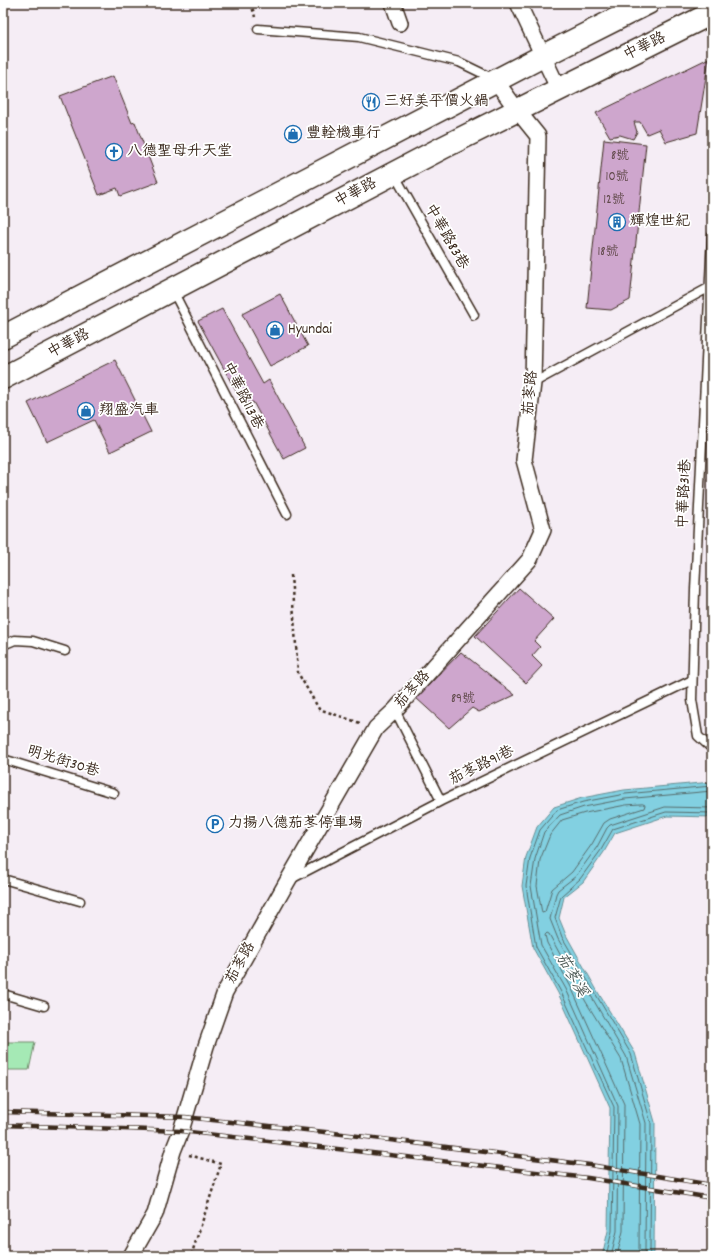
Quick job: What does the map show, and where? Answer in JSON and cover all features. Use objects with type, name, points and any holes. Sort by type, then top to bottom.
[{"type":"main road","points":[[3,337],[543,56],[648,3]]},
{"type":"main road","name":"中華路","points":[[3,378],[393,173],[712,13]]},
{"type":"street","points":[[393,3],[400,23]]},
{"type":"street","points":[[518,3],[559,90]]},
{"type":"street","name":"茄苳路","points":[[131,1256],[155,1214],[206,1046],[225,992],[287,882],[376,728],[395,710],[530,559],[543,530],[524,460],[533,382],[538,136],[496,81]]},
{"type":"lane","points":[[258,29],[359,37],[459,62],[496,81]]},
{"type":"lane","name":"中華路83巷","points":[[393,173],[474,315]]},
{"type":"lane","name":"中華路31巷","points":[[712,236],[711,287],[695,590],[692,680],[692,700],[698,736],[709,746],[712,746]]},
{"type":"lane","points":[[533,382],[711,287]]},
{"type":"lane","name":"中華路113巷","points":[[172,289],[287,514]]},
{"type":"lane","points":[[3,645],[15,640],[33,641],[65,651]]},
{"type":"lane","name":"茄苳路91巷","points":[[287,882],[441,801],[692,680]]},
{"type":"lane","points":[[395,710],[441,801]]},
{"type":"lane","name":"明光街30巷","points":[[3,759],[114,793]]},
{"type":"lane","points":[[3,880],[80,902]]},
{"type":"lane","points":[[3,994],[44,1006]]},
{"type":"path","points":[[291,575],[298,673],[319,709],[376,728]]},
{"type":"path","points":[[173,1151],[221,1164],[191,1256]]},
{"type":"green space","points":[[3,1042],[35,1042],[29,1070],[3,1070]]},
{"type":"water","name":"茄苳溪","points":[[712,782],[712,817],[667,816],[615,833],[583,882],[564,897],[559,918],[566,935],[599,994],[635,1053],[655,1122],[653,1256],[602,1256],[608,1231],[610,1108],[558,993],[533,948],[522,886],[526,857],[537,827],[554,807],[582,798],[624,790]]},
{"type":"building","points":[[709,58],[697,133],[666,142],[659,129],[647,134],[640,122],[634,122],[637,132],[633,139],[620,135],[610,137],[596,113]]},
{"type":"building","name":"八德聖母升天堂","points":[[113,76],[132,123],[135,122],[158,182],[120,196],[117,188],[99,195],[60,96]]},
{"type":"building","name":"輝煌世紀","points":[[604,139],[646,144],[630,300],[611,310],[587,308]]},
{"type":"building","name":"Hyundai","points":[[280,294],[308,346],[270,366],[242,314]]},
{"type":"building","points":[[222,309],[263,384],[269,380],[305,448],[284,459],[253,402],[243,404],[198,321]]},
{"type":"building","name":"翔盛汽車","points":[[115,360],[151,432],[110,452],[94,420],[47,442],[28,403]]},
{"type":"building","points":[[519,588],[554,619],[534,641],[540,647],[532,656],[542,666],[526,683],[475,636]]},
{"type":"building","points":[[461,652],[515,695],[479,712],[472,708],[449,728],[416,698]]},
{"type":"railway","points":[[3,1112],[185,1117],[334,1133],[590,1165],[712,1185]]},
{"type":"railway","points":[[3,1125],[181,1131],[588,1178],[712,1198]]},
{"type":"place","name":"三好美平價火鍋","points":[[371,102]]},
{"type":"place","name":"豐輇機車行","points":[[293,134]]},
{"type":"place","name":"八德聖母升天堂","points":[[114,152]]},
{"type":"place","name":"輝煌世紀","points":[[617,222]]},
{"type":"place","name":"Hyundai","points":[[275,330]]},
{"type":"place","name":"翔盛汽車","points":[[86,411]]},
{"type":"place","name":"力揚八德茄苳停車場","points":[[215,824]]}]
